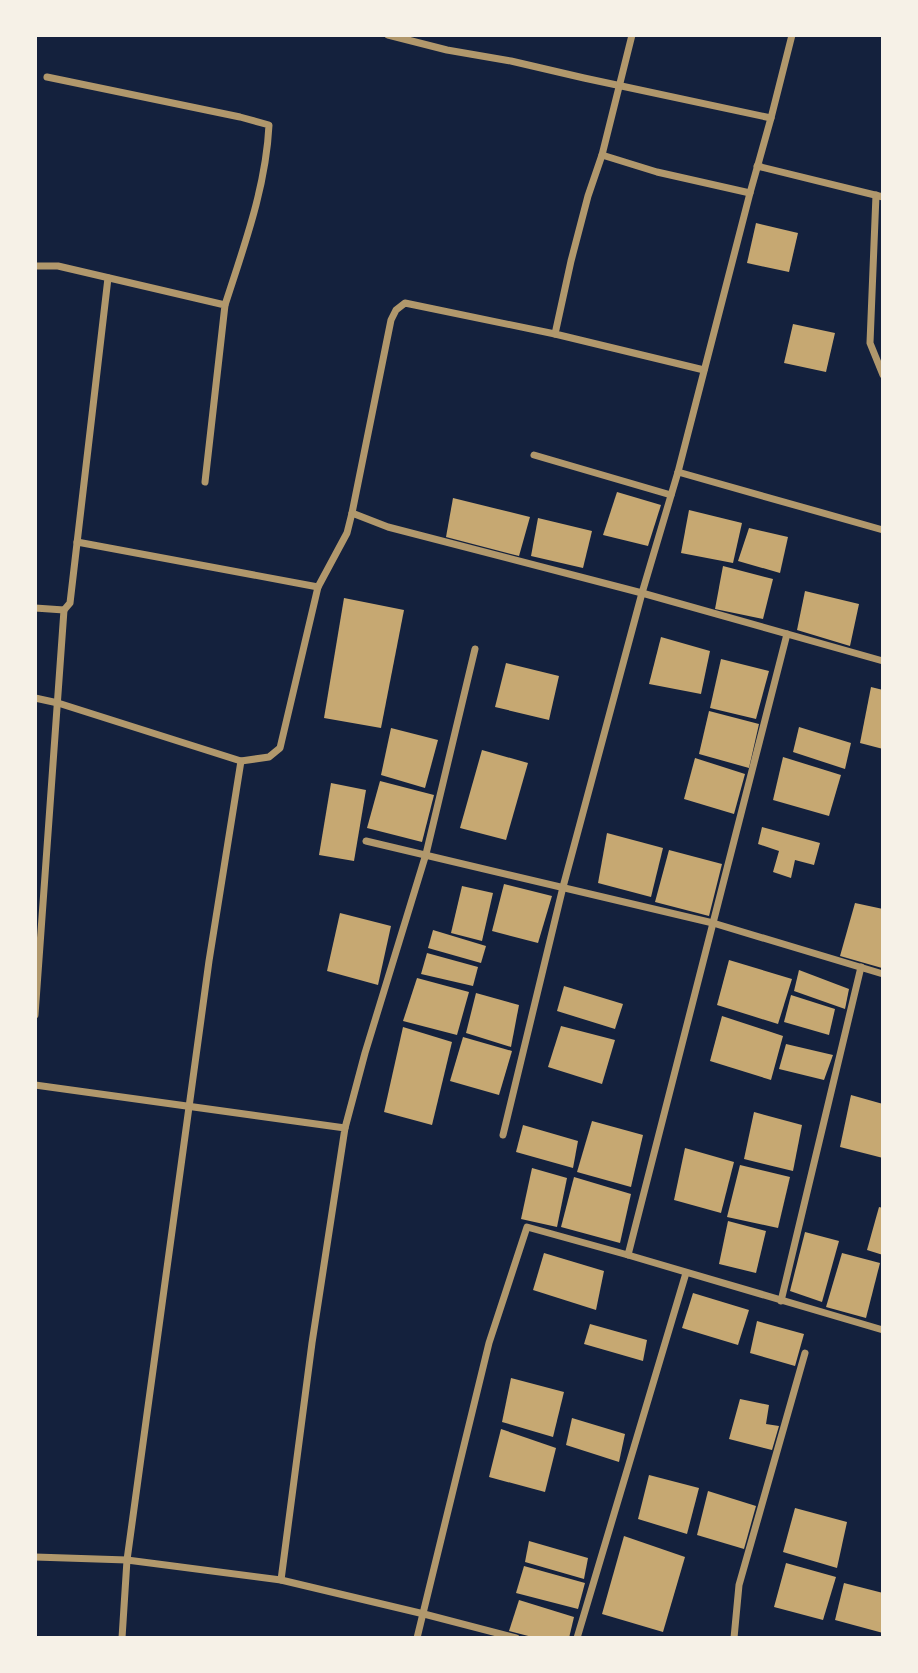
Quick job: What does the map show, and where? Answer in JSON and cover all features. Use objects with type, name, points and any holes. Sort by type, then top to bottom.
[{"type":"street","points":[[388,35],[447,50],[511,61],[771,118]]},
{"type":"street","points":[[555,334],[571,261],[602,155],[632,35]]},
{"type":"street","points":[[503,1135],[563,887],[642,593],[678,472],[792,35]]},
{"type":"street","points":[[47,78],[269,125],[267,152],[251,223],[225,305],[205,481]]},
{"type":"street","points":[[602,155],[657,172],[750,193]]},
{"type":"street","points":[[757,166],[880,196],[870,343],[883,374]]},
{"type":"street","points":[[35,266],[58,266],[225,305]]},
{"type":"street","points":[[35,1015],[64,610],[69,603],[108,278]]},
{"type":"street","points":[[35,698],[242,761],[268,757],[280,748],[318,587],[347,533],[391,320],[396,310],[405,303],[555,334],[704,370]]},
{"type":"street","points":[[534,455],[671,495]]},
{"type":"street","points":[[678,472],[883,530]]},
{"type":"street","points":[[352,513],[388,527],[642,593],[883,661]]},
{"type":"street","points":[[77,542],[318,587]]},
{"type":"street","points":[[35,608],[64,610]]},
{"type":"street","points":[[628,1255],[787,634]]},
{"type":"street","points":[[281,1580],[312,1343],[345,1128],[426,854],[475,649]]},
{"type":"street","points":[[122,1638],[127,1560],[209,961],[242,761]]},
{"type":"street","points":[[366,841],[713,923],[883,974]]},
{"type":"street","points":[[781,1301],[861,967]]},
{"type":"street","points":[[35,1085],[345,1128]]},
{"type":"street","points":[[417,1638],[489,1343],[527,1227],[883,1330]]},
{"type":"street","points":[[577,1638],[686,1273]]},
{"type":"street","points":[[734,1638],[739,1585],[805,1353]]},
{"type":"street","points":[[35,1557],[127,1560],[281,1580],[516,1638]]},
{"type":"building","points":[[756,223],[798,233],[789,272],[747,263]]},
{"type":"building","points":[[793,324],[835,333],[826,372],[784,363]]},
{"type":"building","points":[[617,492],[661,505],[648,546],[603,535]]},
{"type":"building","points":[[453,498],[530,517],[519,556],[446,537]]},
{"type":"building","points":[[689,510],[742,523],[733,563],[681,553]]},
{"type":"building","points":[[538,518],[592,531],[583,568],[531,556]]},
{"type":"building","points":[[749,528],[788,537],[780,573],[738,561]]},
{"type":"building","points":[[723,566],[773,579],[763,619],[715,609]]},
{"type":"building","points":[[805,591],[859,604],[850,646],[797,630]]},
{"type":"building","points":[[344,598],[404,610],[381,728],[324,718]]},
{"type":"building","points":[[661,637],[710,651],[701,694],[649,684]]},
{"type":"building","points":[[721,659],[769,671],[756,719],[710,708]]},
{"type":"building","points":[[506,663],[559,676],[549,720],[495,707]]},
{"type":"building","points":[[871,687],[883,690],[883,749],[860,743]]},
{"type":"building","points":[[709,711],[759,724],[749,768],[699,754]]},
{"type":"building","points":[[799,727],[851,743],[845,769],[793,752]]},
{"type":"building","points":[[391,728],[438,740],[425,788],[381,775]]},
{"type":"building","points":[[482,750],[528,763],[506,840],[460,828]]},
{"type":"building","points":[[783,757],[841,775],[829,816],[773,800]]},
{"type":"building","points":[[695,758],[745,774],[734,814],[684,799]]},
{"type":"building","points":[[380,781],[434,795],[422,842],[367,828]]},
{"type":"building","points":[[331,783],[366,790],[354,861],[319,855]]},
{"type":"building","points":[[762,827],[820,843],[814,865],[795,860],[791,878],[773,872],[779,851],[758,844]]},
{"type":"building","points":[[607,833],[663,848],[651,897],[598,883]]},
{"type":"building","points":[[669,850],[722,864],[709,916],[655,902]]},
{"type":"building","points":[[504,884],[552,896],[538,943],[492,931]]},
{"type":"building","points":[[462,886],[493,893],[482,941],[451,933]]},
{"type":"building","points":[[855,903],[883,909],[882,968],[840,956]]},
{"type":"building","points":[[340,913],[391,926],[378,985],[327,971]]},
{"type":"building","points":[[433,930],[486,946],[481,963],[428,948]]},
{"type":"building","points":[[427,953],[478,967],[473,986],[421,974]]},
{"type":"building","points":[[729,960],[792,979],[778,1024],[717,1005]]},
{"type":"building","points":[[799,970],[849,989],[845,1009],[794,991]]},
{"type":"building","points":[[417,978],[469,992],[457,1035],[403,1021]]},
{"type":"building","points":[[564,986],[623,1004],[615,1029],[557,1011]]},
{"type":"building","points":[[476,993],[519,1005],[511,1047],[466,1033]]},
{"type":"building","points":[[791,995],[835,1009],[829,1035],[784,1022]]},
{"type":"building","points":[[722,1016],[783,1036],[771,1080],[710,1061]]},
{"type":"building","points":[[561,1026],[615,1040],[602,1084],[548,1067]]},
{"type":"building","points":[[403,1027],[452,1042],[432,1125],[384,1112]]},
{"type":"building","points":[[463,1037],[512,1051],[499,1095],[450,1081]]},
{"type":"building","points":[[786,1044],[833,1055],[824,1080],[779,1069]]},
{"type":"building","points":[[851,1095],[883,1104],[883,1158],[840,1147]]},
{"type":"building","points":[[754,1112],[802,1125],[793,1171],[744,1159]]},
{"type":"building","points":[[592,1121],[643,1135],[631,1187],[577,1172]]},
{"type":"building","points":[[523,1125],[578,1141],[573,1168],[516,1152]]},
{"type":"building","points":[[685,1148],[734,1162],[721,1213],[674,1200]]},
{"type":"building","points":[[740,1165],[790,1177],[778,1228],[727,1217]]},
{"type":"building","points":[[532,1168],[567,1178],[557,1227],[521,1219]]},
{"type":"building","points":[[574,1177],[631,1194],[620,1243],[561,1227]]},
{"type":"building","points":[[879,1207],[883,1208],[883,1255],[867,1250]]},
{"type":"building","points":[[728,1221],[766,1231],[756,1273],[719,1264]]},
{"type":"building","points":[[805,1232],[839,1241],[822,1302],[790,1291]]},
{"type":"building","points":[[544,1253],[604,1271],[596,1310],[533,1290]]},
{"type":"building","points":[[842,1253],[880,1263],[866,1318],[826,1307]]},
{"type":"building","points":[[693,1293],[749,1310],[738,1345],[682,1328]]},
{"type":"building","points":[[757,1321],[804,1334],[795,1366],[750,1353]]},
{"type":"building","points":[[590,1324],[647,1340],[643,1361],[584,1344]]},
{"type":"building","points":[[511,1378],[564,1392],[553,1437],[502,1422]]},
{"type":"building","points":[[740,1399],[769,1405],[766,1424],[779,1426],[772,1450],[729,1439]]},
{"type":"building","points":[[572,1418],[625,1434],[619,1462],[566,1445]]},
{"type":"building","points":[[501,1429],[556,1448],[545,1492],[489,1477]]},
{"type":"building","points":[[649,1475],[699,1488],[687,1534],[638,1519]]},
{"type":"building","points":[[708,1491],[756,1506],[744,1549],[697,1535]]},
{"type":"building","points":[[795,1508],[847,1522],[837,1568],[783,1552]]},
{"type":"building","points":[[624,1536],[685,1557],[663,1632],[602,1614]]},
{"type":"building","points":[[529,1541],[588,1558],[584,1579],[525,1562]]},
{"type":"building","points":[[786,1563],[836,1577],[823,1620],[774,1607]]},
{"type":"building","points":[[524,1566],[585,1583],[578,1609],[516,1593]]},
{"type":"building","points":[[844,1583],[883,1593],[883,1633],[835,1620]]},
{"type":"building","points":[[519,1600],[574,1617],[569,1638],[536,1638],[509,1631]]}]
